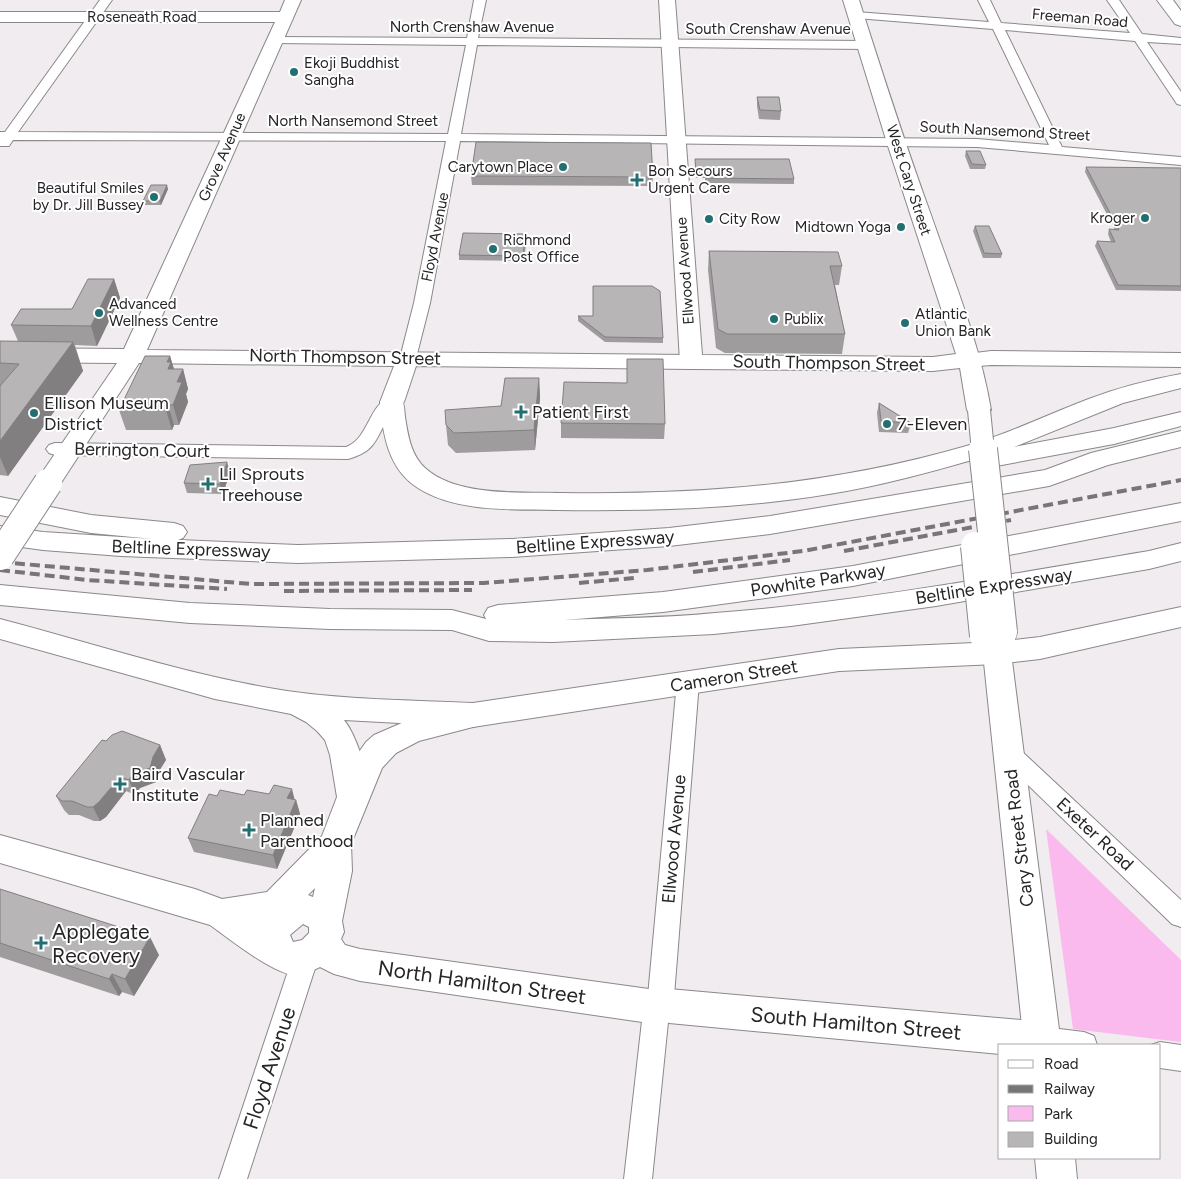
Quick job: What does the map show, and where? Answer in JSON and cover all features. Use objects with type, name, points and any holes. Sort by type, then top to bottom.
[{"type":"main road","name":"Grove Avenue","points":[[0,530],[40,482],[63,449],[151,313],[293,0]]},
{"type":"main road","name":"Ellwood Avenue","points":[[667,0],[691,362]]},
{"type":"main road","points":[[1165,0],[1181,23]]},
{"type":"main road","name":"West Cary Street","points":[[854,8],[896,142],[958,326],[967,360]]},
{"type":"main road","name":"Roseneath Road","points":[[0,17],[284,20]]},
{"type":"main road","name":"Roseneath Road","points":[[0,22],[92,19]]},
{"type":"main road","name":"North Thompson Street","points":[[0,355],[691,362]]},
{"type":"main road","name":"Floyd Avenue","points":[[392,402],[408,358]]},
{"type":"main road","name":"South Thompson Street","points":[[691,362],[932,364],[991,358],[1181,360]]},
{"type":"main road","points":[[967,360],[958,377],[971,412],[994,640]]},
{"type":"main road","points":[[392,402],[395,435],[398,448],[405,462],[428,483],[445,491],[468,496],[508,500],[607,502],[672,500],[833,487],[922,466],[1008,440],[1118,395],[1174,382]]},
{"type":"main road","points":[[871,478],[937,470],[1114,436],[1181,419]]},
{"type":"main road","name":"Beltline Expressway","points":[[0,535],[43,541],[121,547],[298,554],[512,548],[669,537],[770,525],[1049,478],[1100,459],[1181,439]]},
{"type":"main road","points":[[1049,478],[1181,454]]},
{"type":"main road","name":"Grove Avenue","points":[[0,556],[40,482]]},
{"type":"main road","points":[[0,506],[92,524],[222,537],[298,554]]},
{"type":"main road","name":"Powhite Parkway","points":[[452,620],[663,602],[853,576],[1181,512]]},
{"type":"main road","name":"Beltline Expressway","points":[[0,595],[190,613],[330,619],[452,620],[489,630],[553,632],[714,624],[858,608],[1149,560],[1181,552]]},
{"type":"main road","points":[[1105,634],[1181,598]]},
{"type":"main road","points":[[1105,634],[1181,617]]},
{"type":"main road","points":[[0,629],[215,688],[286,702],[330,708],[473,716]]},
{"type":"main road","name":"Cameron Street","points":[[473,716],[839,660],[994,640],[1040,648],[1105,634]]},
{"type":"main road","name":"Cary Street Road","points":[[994,640],[1043,1043]]},
{"type":"main road","points":[[286,702],[319,715],[338,734],[344,747],[353,797]]},
{"type":"main road","name":"Floyd Avenue","points":[[297,931],[370,761],[385,744],[411,731],[473,716]]},
{"type":"main road","name":"Floyd Avenue","points":[[297,931],[336,871],[335,844]]},
{"type":"main road","name":"North Hamilton Street","points":[[0,850],[195,904],[222,914],[297,931],[327,949],[334,958],[360,966],[659,1006]]},
{"type":"main road","name":"North Hamilton Street","points":[[222,914],[246,932],[297,931]]},
{"type":"main road","name":"South Hamilton Street","points":[[659,1006],[1043,1043]]},
{"type":"main road","points":[[1055,1159],[1057,1179]]},
{"type":"street","points":[[0,149],[4,136],[106,0]]},
{"type":"street","name":"Floyd Avenue","points":[[408,358],[422,303],[480,0]]},
{"type":"street","points":[[984,0],[1057,149]]},
{"type":"street","points":[[1113,0],[1181,101]]},
{"type":"street","name":"Freeman Road","points":[[854,8],[997,26],[1181,42]]},
{"type":"street","name":"North Crenshaw Avenue","points":[[274,40],[669,44]]},
{"type":"street","name":"South Crenshaw Avenue","points":[[669,44],[866,45]]},
{"type":"street","name":"North Nansemond Street","points":[[4,136],[676,140]]},
{"type":"street","name":"South Nansemond Street","points":[[676,140],[977,143],[1181,161]]},
{"type":"street","name":"Floyd Avenue","points":[[348,453],[360,450],[368,444],[382,414],[392,402]]},
{"type":"street","name":"Berrington Court","points":[[63,449],[348,453]]},
{"type":"street","name":"Ellwood Avenue","points":[[638,1179],[655,1021],[659,1006],[688,682]]},
{"type":"street","name":"Exeter Road","points":[[1008,752],[1181,916]]},
{"type":"street","name":"Floyd Avenue","points":[[233,1179],[297,931]]},
{"type":"street","points":[[1043,1043],[1064,1044]]},
{"type":"street","points":[[1161,1055],[1181,1058]]},
{"type":"green space","points":[[1046,829],[1181,960],[1181,1042],[1073,1029]]},
{"type":"building","points":[[757,97],[779,97],[781,111],[760,110]]},
{"type":"building","name":"Carytown Place","points":[[476,142],[651,143],[653,177],[471,176]]},
{"type":"building","points":[[966,151],[980,151],[986,165],[972,164]]},
{"type":"building","points":[[695,159],[789,159],[794,179],[706,178],[705,173],[696,173]]},
{"type":"building","name":"Kroger","points":[[1086,167],[1181,168],[1181,286],[1118,285],[1097,241],[1115,242],[1109,229],[1119,230]]},
{"type":"building","points":[[151,185],[167,185],[160,201],[143,201]]},
{"type":"building","points":[[975,226],[989,226],[1002,254],[984,253]]},
{"type":"building","name":"Richmond Post Office","points":[[463,233],[524,234],[523,256],[459,255]]},
{"type":"building","name":"Publix","points":[[709,251],[838,252],[842,266],[830,266],[845,334],[727,334],[718,329]]},
{"type":"building","points":[[88,279],[114,279],[91,326],[11,325],[21,309],[72,309]]},
{"type":"building","points":[[593,286],[652,286],[660,291],[663,338],[605,337],[578,316],[593,316]]},
{"type":"building","points":[[0,341],[73,342],[0,441],[0,386],[19,364],[0,363]]},
{"type":"building","points":[[145,356],[170,356],[167,362],[171,362],[168,369],[183,369],[177,382],[182,382],[173,405],[168,405],[166,410],[119,410]]},
{"type":"building","points":[[627,359],[663,359],[665,424],[561,423],[564,382],[627,383]]},
{"type":"building","points":[[505,378],[539,378],[534,430],[454,433],[446,425],[445,410],[501,406]]},
{"type":"building","points":[[879,403],[911,423],[881,421]]},
{"type":"building","points":[[227,462],[220,484],[184,483],[190,465]]},
{"type":"building","points":[[122,731],[160,745],[153,757],[150,768],[133,774],[129,780],[120,777],[93,807],[87,807],[72,801],[62,801],[56,796],[102,740],[106,741],[112,735]]},
{"type":"building","name":"Planned Parenthood","points":[[274,785],[292,789],[287,798],[296,800],[273,855],[188,838],[209,794],[217,796],[220,790],[244,795],[247,790],[269,794]]},
{"type":"building","points":[[0,889],[150,937],[125,979],[112,974],[109,979],[0,943]]},
{"type":"railway","points":[[0,562],[251,584],[484,583],[647,570],[803,551],[1181,480]]},
{"type":"railway","points":[[844,551],[1011,520]]},
{"type":"railway","points":[[693,572],[790,560]]},
{"type":"railway","points":[[0,570],[87,580],[227,589]]},
{"type":"railway","points":[[579,583],[634,578]]},
{"type":"railway","points":[[284,591],[472,590]]},
{"type":"place","name":"Ekoji Buddhist Sangha","points":[[294,72]]},
{"type":"place","name":"Carytown Place","points":[[563,167]]},
{"type":"place","name":"Bon Secours Urgent Care","points":[[637,180]]},
{"type":"place","name":"Beautiful Smiles by Dr. Jill Bussey","points":[[154,197]]},
{"type":"place","name":"Kroger","points":[[1145,218]]},
{"type":"place","name":"City Row","points":[[709,219]]},
{"type":"place","name":"Midtown Yoga","points":[[901,227]]},
{"type":"place","name":"Richmond Post Office","points":[[493,249]]},
{"type":"place","name":"Advanced Wellness Centre","points":[[99,313]]},
{"type":"place","name":"Publix","points":[[774,319]]},
{"type":"place","name":"Atlantic Union Bank","points":[[905,323]]},
{"type":"place","name":"Patient First","points":[[521,412]]},
{"type":"place","name":"Ellison Museum District","points":[[34,413]]},
{"type":"place","name":"7-Eleven","points":[[887,424]]},
{"type":"place","name":"Lil Sprouts Treehouse","points":[[208,484]]},
{"type":"place","name":"Baird Vascular Institute","points":[[120,784]]},
{"type":"place","name":"Planned Parenthood","points":[[249,830]]},
{"type":"place","name":"Applegate Recovery","points":[[41,943]]}]
